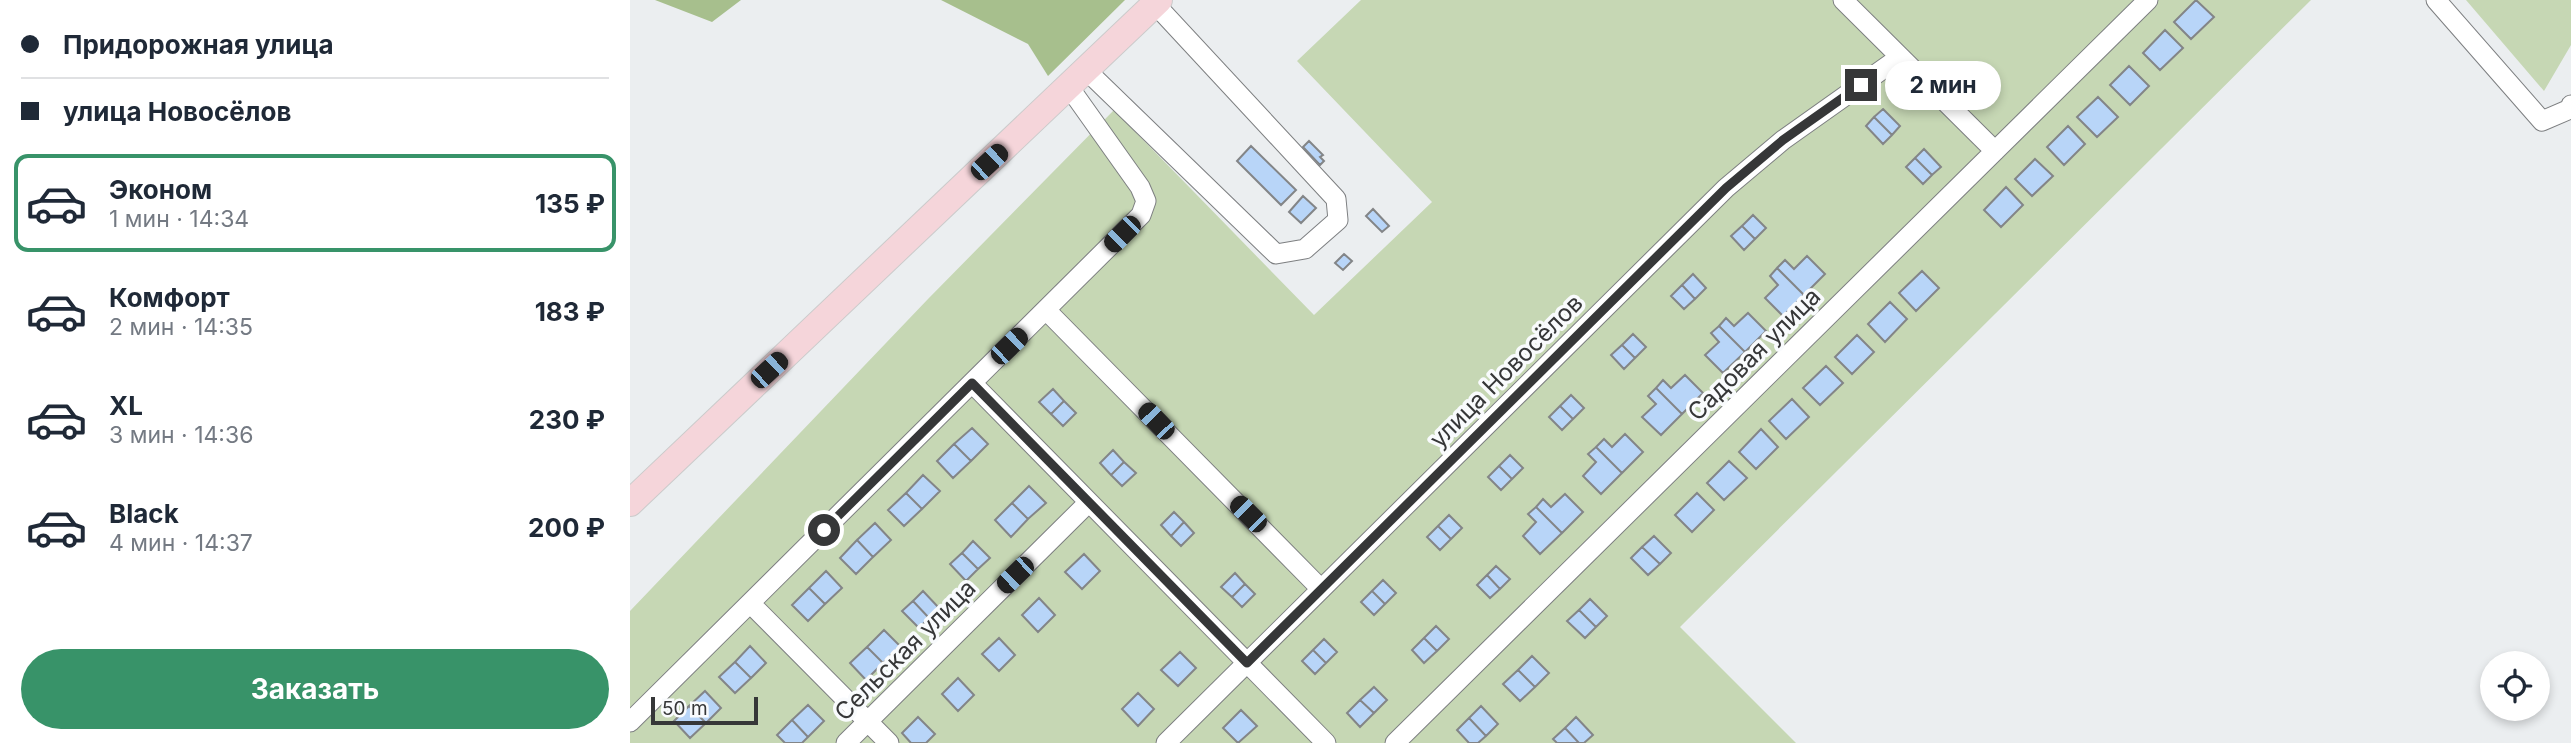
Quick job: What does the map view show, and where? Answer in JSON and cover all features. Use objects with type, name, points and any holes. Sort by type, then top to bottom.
[{"type":"main road","points":[[630,503],[1157,2]]},
{"type":"street","points":[[1843,0],[1995,151]]},
{"type":"street","name":"Садовая улица","points":[[1395,743],[2148,0]]},
{"type":"street","points":[[2436,0],[2542,121],[2570,109],[2571,105]]},
{"type":"street","points":[[1077,79],[1276,254],[1305,249],[1338,220],[1336,199],[1157,2]]},
{"type":"street","name":"улица Новосёлов","points":[[1166,743],[1726,188],[1783,140],[1900,57]]},
{"type":"street","points":[[630,722],[1141,215],[1146,201],[1140,187],[1077,79]]},
{"type":"street","points":[[1046,310],[1321,589]]},
{"type":"street","points":[[972,383],[1326,743]]},
{"type":"street","name":"Сельская улица","points":[[846,743],[1089,502]]},
{"type":"street","points":[[750,603],[889,743]]},
{"type":"green space","points":[[655,0],[741,0],[712,22]]},
{"type":"green space","points":[[941,0],[1125,0],[1048,76],[1028,44]]},
{"type":"green space","points":[[1361,0],[2311,0],[1680,627],[1796,743],[630,743],[630,611],[928,299],[1114,110],[1314,315],[1432,202],[1297,61]]},
{"type":"green space","points":[[2466,0],[2571,0],[2571,45],[2544,91]]},
{"type":"building","points":[[2196,0],[2214,17],[2191,39],[2174,22]]},
{"type":"building","points":[[2165,30],[2183,48],[2160,70],[2143,53]]},
{"type":"building","points":[[2129,66],[2149,86],[2130,105],[2110,85]]},
{"type":"building","points":[[2098,97],[2118,117],[2097,137],[2077,117]]},
{"type":"building","points":[[1883,109],[1900,126],[1892,135],[1874,117]]},
{"type":"building","points":[[1874,117],[1892,135],[1883,144],[1866,126]]},
{"type":"building","points":[[2068,126],[2085,144],[2064,165],[2047,147]]},
{"type":"building","points":[[1309,141],[1323,155],[1320,157],[1324,161],[1320,165],[1303,147]]},
{"type":"building","points":[[1251,146],[1296,190],[1281,205],[1237,161]]},
{"type":"building","points":[[1924,149],[1941,167],[1932,175],[1915,158]]},
{"type":"building","points":[[1915,158],[1932,175],[1923,184],[1906,167]]},
{"type":"building","points":[[2035,159],[2053,176],[2032,196],[2015,179]]},
{"type":"building","points":[[2006,187],[2023,205],[2001,227],[1984,210]]},
{"type":"building","points":[[1303,196],[1316,208],[1301,223],[1289,212]]},
{"type":"building","points":[[1373,209],[1389,226],[1382,232],[1366,216]]},
{"type":"building","points":[[1753,215],[1766,228],[1755,239],[1742,226]]},
{"type":"building","points":[[1742,226],[1755,239],[1744,250],[1731,236]]},
{"type":"building","points":[[1344,254],[1352,261],[1343,270],[1335,263]]},
{"type":"building","points":[[1807,256],[1825,274],[1804,295],[1777,268],[1785,260],[1794,269]]},
{"type":"building","points":[[1777,268],[1804,295],[1783,316],[1765,298],[1778,285],[1770,276]]},
{"type":"building","points":[[1922,271],[1939,288],[1916,311],[1899,293]]},
{"type":"building","points":[[1693,274],[1706,288],[1695,299],[1682,285]]},
{"type":"building","points":[[1682,285],[1695,299],[1684,309],[1671,296]]},
{"type":"building","points":[[1890,302],[1907,319],[1885,342],[1868,324]]},
{"type":"building","points":[[1748,313],[1766,331],[1745,352],[1719,326],[1726,318],[1734,326]]},
{"type":"building","points":[[1719,326],[1745,352],[1723,373],[1705,355],[1719,342],[1711,333]]},
{"type":"building","points":[[1633,334],[1646,347],[1635,358],[1622,345]]},
{"type":"building","points":[[1857,335],[1874,352],[1852,374],[1835,357]]},
{"type":"building","points":[[1622,345],[1635,358],[1624,369],[1611,355]]},
{"type":"building","points":[[1826,366],[1843,383],[1820,405],[1803,388]]},
{"type":"building","points":[[1685,375],[1703,393],[1682,414],[1656,388],[1663,380],[1671,388]]},
{"type":"building","points":[[1656,388],[1682,414],[1661,435],[1642,417],[1656,404],[1648,396]]},
{"type":"building","points":[[1053,389],[1064,401],[1051,414],[1039,402]]},
{"type":"building","points":[[1571,395],[1584,408],[1573,419],[1560,406]]},
{"type":"building","points":[[1792,399],[1809,417],[1786,439],[1769,421]]},
{"type":"building","points":[[1064,401],[1076,413],[1063,426],[1051,414]]},
{"type":"building","points":[[1560,406],[1573,419],[1562,430],[1549,417]]},
{"type":"building","points":[[972,428],[988,444],[971,461],[954,444]]},
{"type":"building","points":[[1761,429],[1778,447],[1756,469],[1739,452]]},
{"type":"building","points":[[1625,434],[1643,452],[1622,473],[1596,447],[1604,439],[1612,447]]},
{"type":"building","points":[[954,444],[971,461],[953,478],[937,461]]},
{"type":"building","points":[[1596,447],[1622,473],[1601,494],[1583,476],[1596,462],[1588,454]]},
{"type":"building","points":[[1113,450],[1124,462],[1111,475],[1100,463]]},
{"type":"building","points":[[1510,455],[1523,468],[1512,479],[1499,466]]},
{"type":"building","points":[[1729,461],[1747,478],[1724,500],[1707,483]]},
{"type":"building","points":[[1124,462],[1136,473],[1122,486],[1111,475]]},
{"type":"building","points":[[1499,466],[1512,479],[1501,490],[1488,477]]},
{"type":"building","points":[[923,475],[940,491],[922,509],[906,493]]},
{"type":"building","points":[[1029,486],[1046,503],[1028,519],[1012,503]]},
{"type":"building","points":[[906,493],[922,509],[904,526],[888,510]]},
{"type":"building","points":[[1697,493],[1714,510],[1692,532],[1675,515]]},
{"type":"building","points":[[1565,494],[1583,512],[1562,533],[1536,507],[1543,499],[1551,507]]},
{"type":"building","points":[[1012,503],[1028,519],[1011,537],[995,520]]},
{"type":"building","points":[[1536,507],[1562,533],[1540,554],[1523,536],[1536,522],[1528,514]]},
{"type":"building","points":[[1174,512],[1184,522],[1171,536],[1161,525]]},
{"type":"building","points":[[1449,515],[1462,528],[1451,539],[1438,526]]},
{"type":"building","points":[[1184,522],[1194,533],[1181,546],[1171,536]]},
{"type":"building","points":[[875,523],[891,540],[873,557],[857,540]]},
{"type":"building","points":[[1438,526],[1451,539],[1440,550],[1427,537]]},
{"type":"building","points":[[1654,536],[1671,553],[1660,564],[1642,547]]},
{"type":"building","points":[[857,540],[873,557],[856,574],[840,558]]},
{"type":"building","points":[[973,541],[990,558],[978,569],[962,553]]},
{"type":"building","points":[[1642,547],[1660,564],[1648,575],[1631,558]]},
{"type":"building","points":[[962,553],[978,569],[966,581],[950,564]]},
{"type":"building","points":[[1084,554],[1100,571],[1082,589],[1065,572]]},
{"type":"building","points":[[1496,566],[1510,579],[1500,589],[1487,575]]},
{"type":"building","points":[[826,571],[842,588],[825,604],[809,588]]},
{"type":"building","points":[[1235,573],[1245,584],[1232,597],[1221,587]]},
{"type":"building","points":[[1487,575],[1500,589],[1490,598],[1477,585]]},
{"type":"building","points":[[1383,580],[1396,593],[1385,604],[1372,591]]},
{"type":"building","points":[[1245,584],[1255,594],[1242,607],[1232,597]]},
{"type":"building","points":[[809,588],[825,604],[808,621],[792,605]]},
{"type":"building","points":[[923,591],[939,608],[929,618],[913,601]]},
{"type":"building","points":[[1372,591],[1385,604],[1374,615],[1361,602]]},
{"type":"building","points":[[1039,598],[1055,615],[1038,632],[1022,615]]},
{"type":"building","points":[[1590,599],[1607,616],[1596,627],[1579,610]]},
{"type":"building","points":[[913,601],[929,618],[919,628],[902,611]]},
{"type":"building","points":[[1579,610],[1596,627],[1585,638],[1567,621]]},
{"type":"building","points":[[1436,626],[1449,639],[1437,651],[1424,638]]},
{"type":"building","points":[[884,630],[900,646],[883,663],[867,647]]},
{"type":"building","points":[[999,638],[1015,655],[999,671],[982,654]]},
{"type":"building","points":[[1424,638],[1437,651],[1424,663],[1412,650]]},
{"type":"building","points":[[1324,639],[1337,652],[1326,663],[1313,650]]},
{"type":"building","points":[[750,646],[766,663],[751,678],[735,662]]},
{"type":"building","points":[[867,647],[883,663],[866,680],[850,663]]},
{"type":"building","points":[[1313,650],[1326,663],[1315,674],[1302,661]]},
{"type":"building","points":[[1180,652],[1196,668],[1178,686],[1161,670]]},
{"type":"building","points":[[1532,656],[1549,673],[1535,687],[1518,670]]},
{"type":"building","points":[[735,662],[751,678],[735,693],[719,677]]},
{"type":"building","points":[[1518,670],[1535,687],[1520,701],[1503,684]]},
{"type":"building","points":[[958,678],[974,695],[958,711],[942,694]]},
{"type":"building","points":[[1374,687],[1387,700],[1374,713],[1360,700]]},
{"type":"building","points":[[705,691],[721,708],[706,723],[689,706]]},
{"type":"building","points":[[1138,693],[1154,709],[1138,726],[1122,709]]},
{"type":"building","points":[[1360,700],[1374,713],[1360,727],[1347,713]]},
{"type":"building","points":[[808,705],[824,721],[808,737],[792,720]]},
{"type":"building","points":[[689,706],[706,723],[690,738],[674,721]]},
{"type":"building","points":[[1481,706],[1498,724],[1486,736],[1469,718]]},
{"type":"building","points":[[1241,710],[1257,726],[1238,743],[1223,728]]},
{"type":"building","points":[[918,717],[935,734],[926,743],[911,743],[902,733]]},
{"type":"building","points":[[1576,717],[1593,735],[1584,743],[1579,743],[1565,728]]},
{"type":"building","points":[[1469,718],[1486,736],[1478,743],[1469,743],[1457,730]]},
{"type":"building","points":[[792,720],[808,737],[802,743],[785,743],[777,735]]},
{"type":"building","points":[[1565,728],[1579,743],[1557,743],[1553,739]]},
{"type":"route","points":[[824,530],[972,383],[1247,663],[1726,188],[1783,140],[1861,85]]}]
